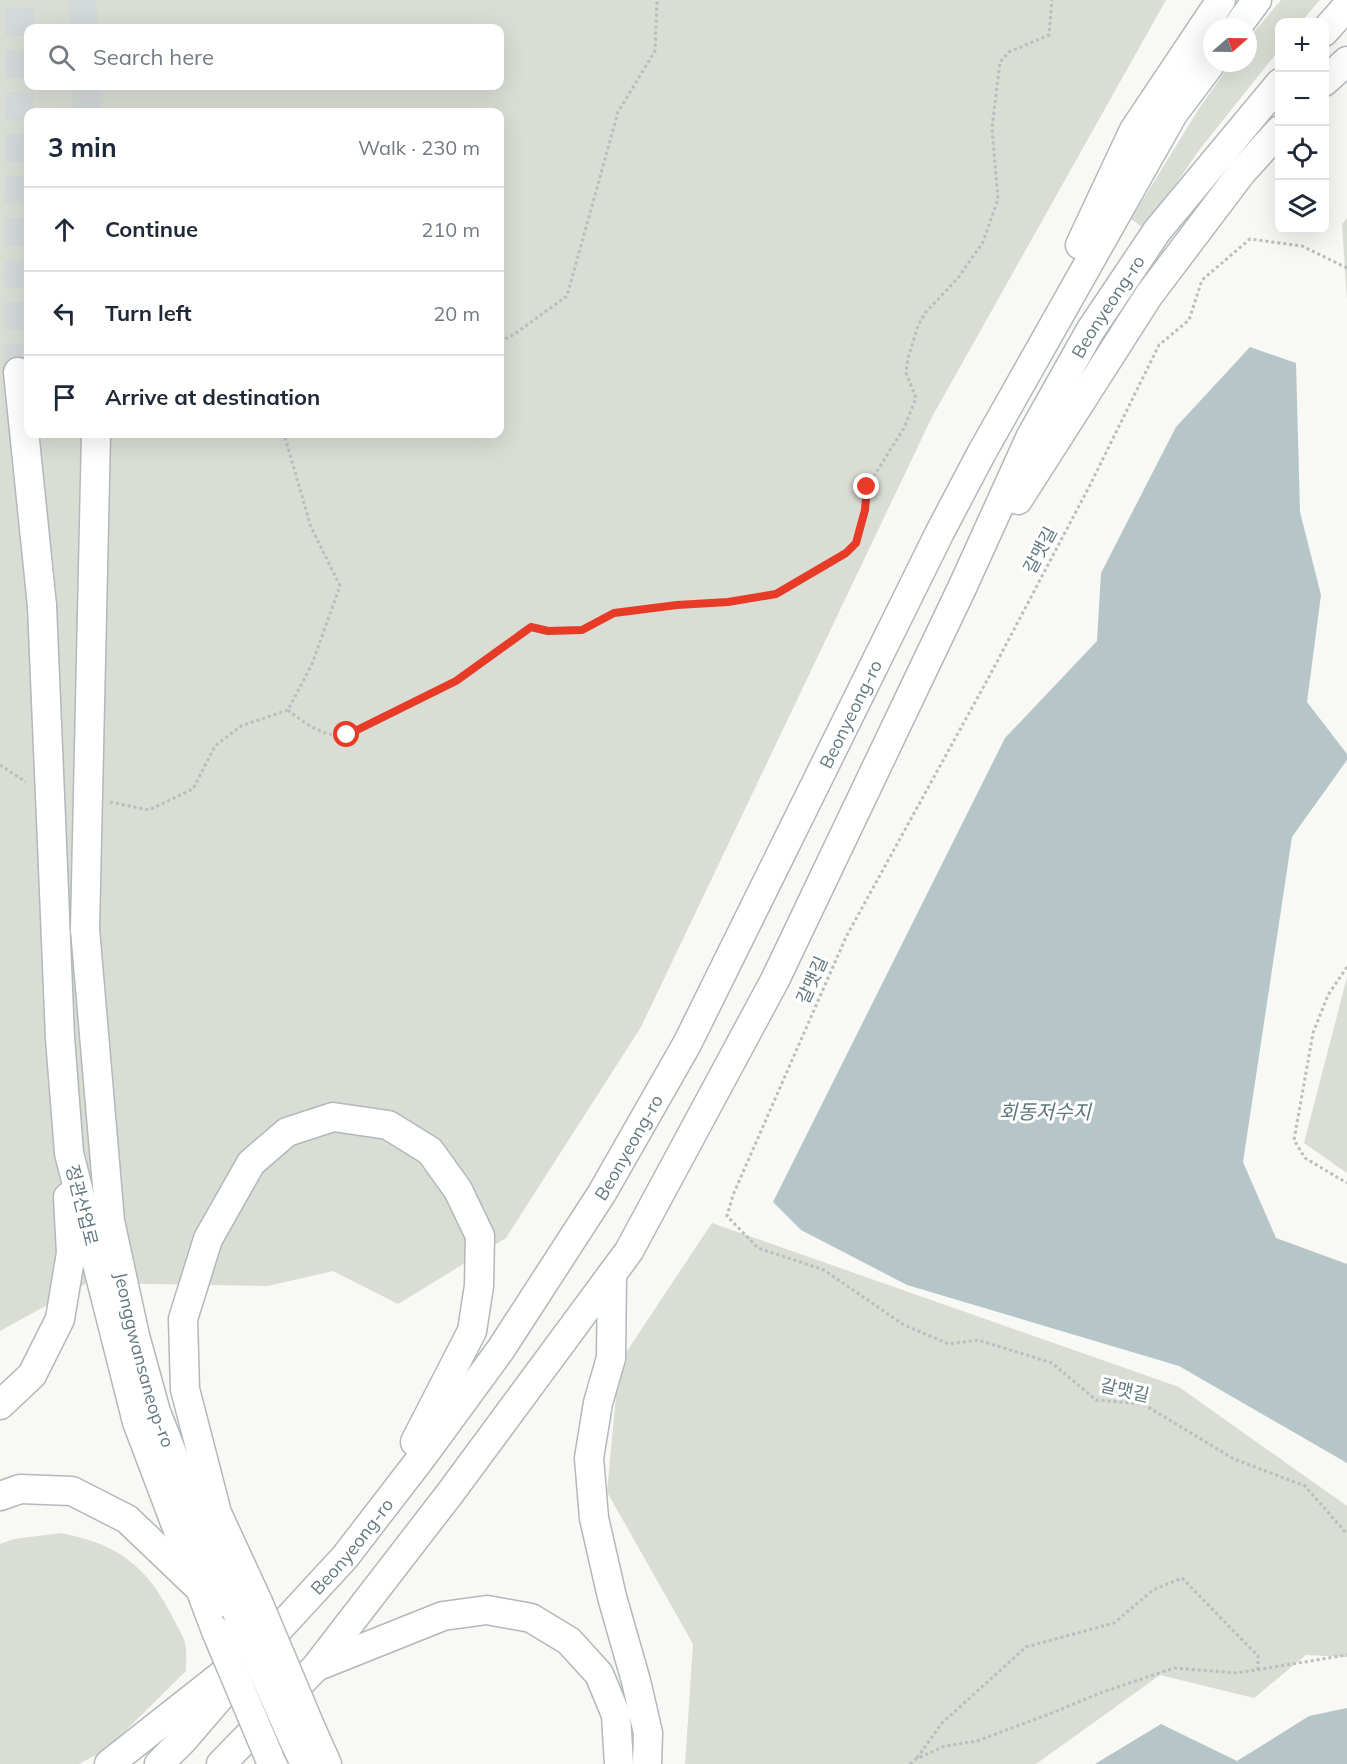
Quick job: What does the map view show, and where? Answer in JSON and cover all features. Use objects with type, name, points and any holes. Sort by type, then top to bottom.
[{"type":"highway","name":"Beonyeong-ro","points":[[981,454],[1134,130],[1221,0]]},
{"type":"highway","points":[[1244,18],[1257,0]]},
{"type":"highway","points":[[1329,26],[1347,6]]},
{"type":"highway","points":[[1329,77],[1347,61]]},
{"type":"highway","name":"Beonyeong-ro","points":[[159,1764],[184,1739],[274,1634],[345,1557],[501,1349],[602,1193],[675,1064],[981,454],[1173,114],[1204,72]]},
{"type":"highway","name":"Beonyeong-ro","points":[[221,1764],[316,1666],[451,1492],[629,1251],[775,980],[962,588],[1031,436],[1090,331],[1157,231],[1275,89]]},
{"type":"highway","name":"Beonyeong-ro","points":[[962,588],[1149,295],[1242,172],[1275,136]]},
{"type":"highway","name":"정관산업로","points":[[18,372],[24,430]]},
{"type":"highway","name":"정관산업로","points":[[25,438],[42,606],[60,1038],[69,1153],[137,1422],[216,1631],[272,1764]]},
{"type":"highway","name":"Jeonggwansaneop-ro","points":[[96,438],[85,929],[111,1221],[135,1336],[156,1412],[190,1502],[247,1606]]},
{"type":"highway","points":[[327,1764],[303,1744],[247,1606],[217,1513],[185,1389],[183,1318],[208,1239],[250,1163],[287,1132],[333,1117],[388,1125],[430,1150],[459,1190],[480,1236],[478,1286],[472,1331],[379,1513]]},
{"type":"highway","points":[[0,1405],[32,1375],[60,1319],[71,1253],[68,1198],[69,1153]]},
{"type":"highway","points":[[612,1274],[611,1358],[598,1403],[589,1458],[597,1529],[612,1597],[648,1733],[647,1764]]},
{"type":"highway","points":[[125,1290],[217,1513]]},
{"type":"highway","points":[[0,1496],[20,1489],[72,1491],[127,1520],[202,1591]]},
{"type":"highway","points":[[316,1666],[443,1616],[487,1610],[531,1618],[570,1641],[599,1674],[616,1715],[619,1764]]},
{"type":"highway","points":[[109,1764],[274,1634]]},
{"type":"path","points":[[504,340],[567,296],[618,112],[655,51],[657,0]]},
{"type":"path","points":[[288,710],[304,723],[319,730],[337,737],[347,735],[456,681],[531,627],[548,631],[582,630],[614,613],[760,598],[776,594],[846,553],[856,543],[865,510],[867,487],[904,428],[916,398],[906,373],[918,326],[925,313],[958,278],[983,242],[992,219],[998,199],[992,128],[1000,62],[1009,52],[1049,35],[1052,0]]},
{"type":"path","name":"갈맷길","points":[[1347,268],[1302,246],[1250,239],[1202,280],[1189,320],[1159,345],[1090,485],[990,675],[846,937],[733,1195],[726,1216],[758,1248],[824,1270],[904,1325],[949,1344],[978,1341],[1052,1363],[1096,1400],[1143,1404],[1234,1459],[1305,1486],[1347,1534]]},
{"type":"path","points":[[106,802],[149,810],[193,789],[215,746],[241,726],[288,710],[312,664],[340,586],[311,527],[285,438]]},
{"type":"path","points":[[0,765],[36,786]]},
{"type":"path","points":[[1347,967],[1328,995],[1313,1033],[1294,1140],[1305,1158],[1347,1184]]},
{"type":"path","points":[[910,1764],[942,1723],[1026,1647],[1114,1623],[1153,1590],[1182,1578],[1258,1656],[1258,1670]]},
{"type":"path","points":[[916,1759],[945,1746],[977,1741],[1100,1693],[1174,1668],[1237,1673],[1347,1655]]},
{"type":"shaded area","points":[[0,0],[1166,0],[932,417],[641,1027],[506,1238],[398,1304],[333,1271],[268,1286],[87,1283],[0,1331]]},
{"type":"shaded area","points":[[1281,0],[1320,0],[1304,18],[1275,18],[1275,55],[1200,149],[1145,229],[1131,219],[1200,107],[1225,72],[1257,72],[1257,28]]},
{"type":"shaded area","points":[[1347,218],[1347,300],[1342,224]]},
{"type":"shaded area","points":[[1347,977],[1347,1173],[1304,1143]]},
{"type":"shaded area","points":[[712,1223],[1179,1387],[1347,1506],[1347,1657],[1306,1655],[1254,1698],[1160,1675],[1036,1764],[685,1764],[693,1644],[607,1492],[619,1363]]},
{"type":"shaded area","points":[[61,1533],[115,1551],[129,1560],[153,1584],[183,1637],[186,1649],[186,1671],[107,1749],[79,1764],[0,1764],[0,1544],[14,1539]]},
{"type":"water","name":"회동저수지","points":[[1250,347],[1296,363],[1300,512],[1321,595],[1307,702],[1347,754],[1347,760],[1292,837],[1243,1162],[1276,1238],[1347,1264],[1347,1463],[1179,1366],[907,1285],[801,1230],[773,1202],[1005,738],[1097,641],[1101,573],[1176,427]]},
{"type":"water","points":[[1347,1708],[1347,1764],[1095,1764],[1161,1724],[1237,1761],[1309,1716]]},
{"type":"tunnel","points":[[18,372],[20,0]]},
{"type":"tunnel","points":[[82,0],[84,24]]},
{"type":"tunnel","points":[[86,90],[87,108]]},
{"type":"route","points":[[347,735],[456,681],[531,627],[548,631],[582,630],[614,613],[677,605],[728,602],[776,594],[846,553],[856,543],[865,510],[867,487]]}]
